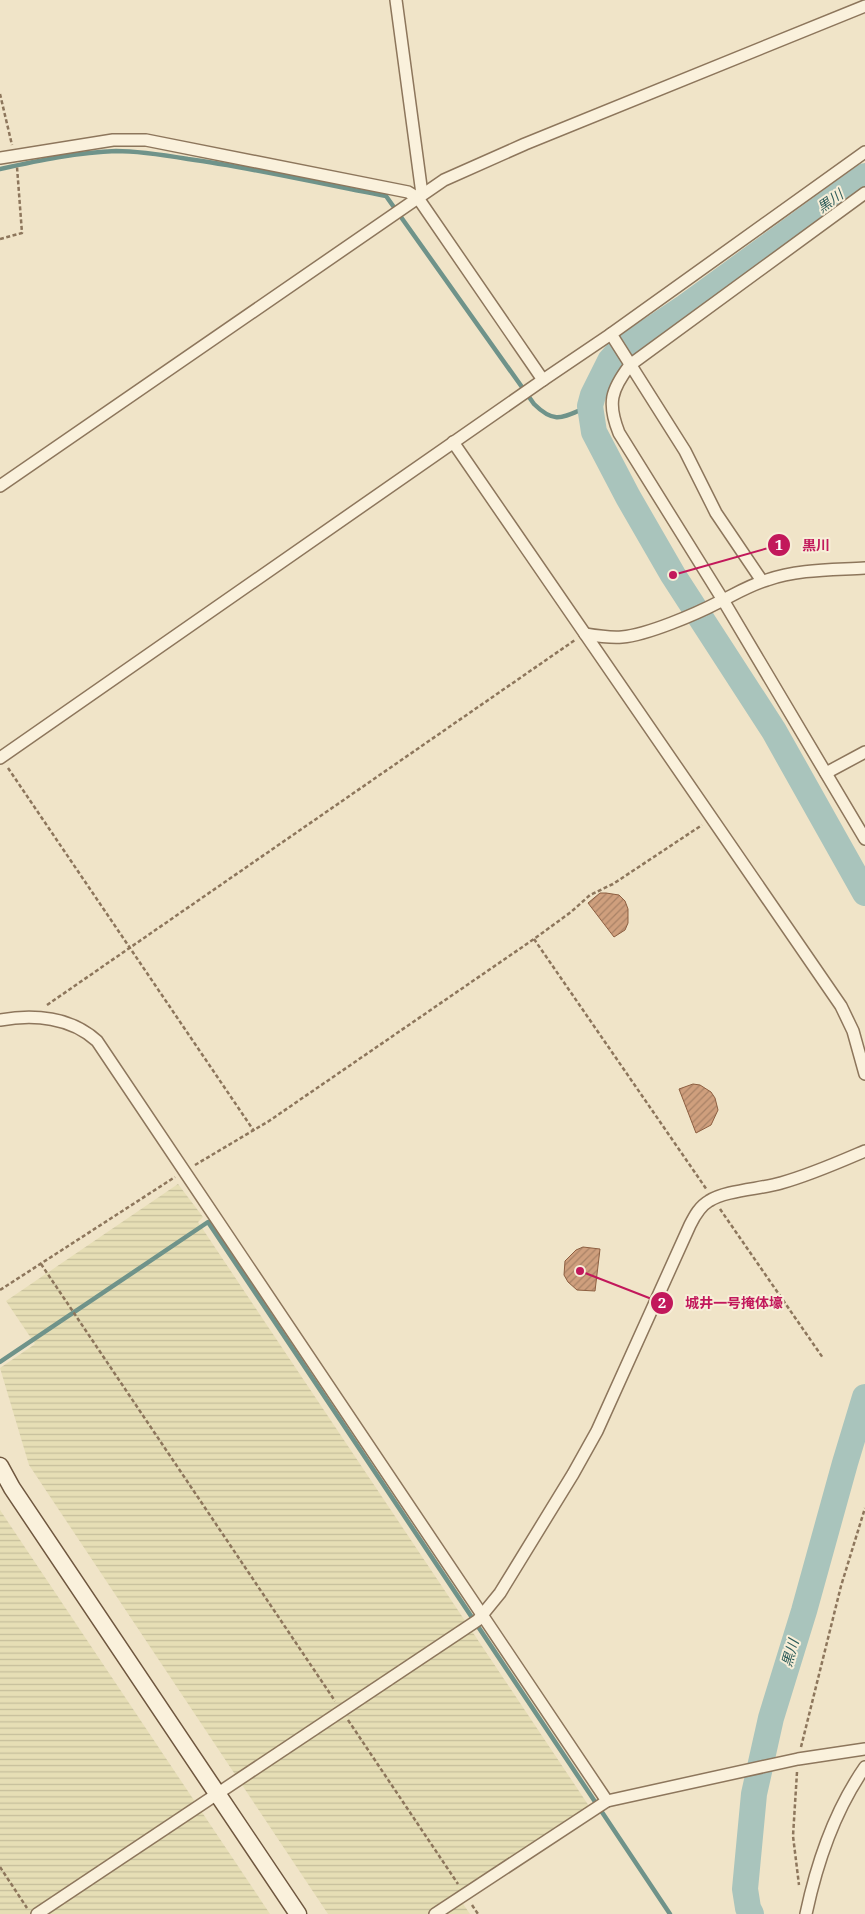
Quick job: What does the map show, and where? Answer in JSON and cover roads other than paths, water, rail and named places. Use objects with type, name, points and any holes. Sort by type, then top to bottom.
[{"type":"street","points":[[396,0],[420,196],[540,382]]},
{"type":"street","points":[[0,486],[444,180],[525,144],[865,6]]},
{"type":"street","points":[[0,158],[113,140],[146,140],[408,192],[420,196]]},
{"type":"street","points":[[0,758],[521,395],[613,338],[865,152]]},
{"type":"street","points":[[865,193],[629,363],[617,382],[612,395],[611,406],[619,433],[865,839]]},
{"type":"street","points":[[613,338],[685,452],[716,513],[762,581]]},
{"type":"street","points":[[454,442],[711,819],[842,1006],[853,1031],[865,1074]]},
{"type":"street","points":[[585,634],[623,637],[646,632],[721,601],[762,581],[815,571],[865,568]]},
{"type":"street","points":[[826,773],[865,752]]},
{"type":"street","points":[[0,1020],[31,1016],[62,1021],[76,1025],[97,1041],[607,1802]]},
{"type":"street","points":[[37,1914],[478,1620],[500,1593],[589,1446],[610,1406],[690,1224],[702,1206],[713,1199],[796,1179],[865,1151]]},
{"type":"street","points":[[0,1466],[12,1488],[298,1914]]},
{"type":"street","points":[[435,1914],[607,1802],[798,1758],[865,1749]]},
{"type":"street","points":[[806,1914],[826,1841],[838,1811],[865,1767]]},
{"type":"waterway","points":[[0,169],[87,153],[134,152],[238,167],[386,196],[534,404],[548,415],[555,417],[567,416],[590,406]]},
{"type":"waterway","name":"黒川","points":[[865,176],[685,307],[618,352],[610,361],[593,395],[590,406],[594,432],[628,497],[673,575],[774,731],[865,893]]},
{"type":"waterway","points":[[0,1362],[208,1222],[670,1914]]},
{"type":"waterway","name":"黒川","points":[[751,1914],[748,1908],[745,1889],[754,1794],[771,1718],[804,1611],[865,1397]]},
{"type":"place","name":"黒川","points":[[673,575]]},
{"type":"place","name":"城井一号掩体壕","points":[[580,1271]]}]
